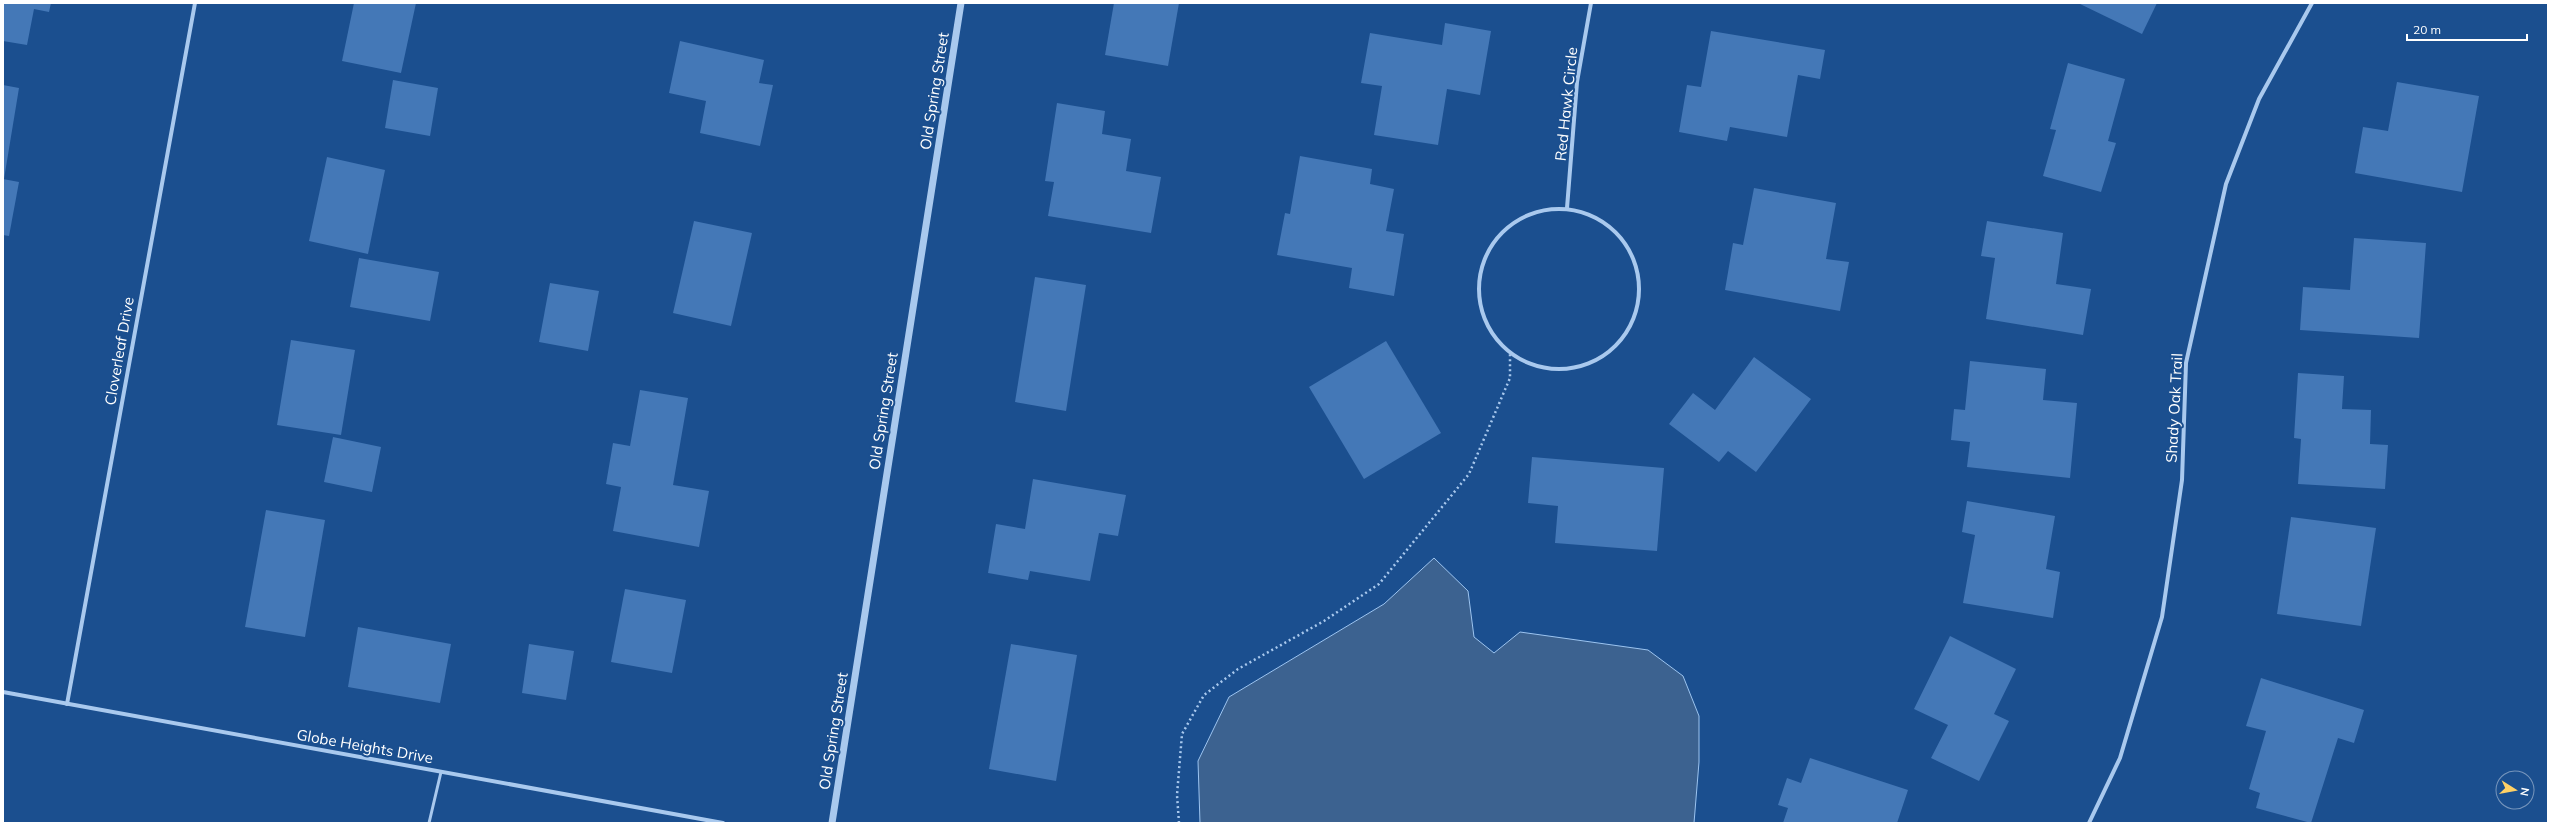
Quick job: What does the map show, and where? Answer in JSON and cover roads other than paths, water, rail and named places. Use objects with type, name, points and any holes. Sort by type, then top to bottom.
[{"type":"street","name":"Cloverleaf Drive","points":[[67,704],[195,3]]},
{"type":"street","name":"Old Spring Street","points":[[832,823],[961,3]]},
{"type":"street","name":"Red Hawk Circle","points":[[1567,208],[1577,82],[1591,3]]},
{"type":"street","name":"Shady Oak Trail","points":[[2089,823],[2120,758],[2162,616],[2182,480],[2186,363],[2226,184],[2259,99],[2312,3]]},
{"type":"street","points":[[1567,208],[1593,215],[1616,231],[1632,252],[1639,278],[1638,306],[1628,331],[1611,352],[1587,365],[1560,370],[1533,366],[1510,353],[1492,334],[1481,310],[1478,284],[1484,259],[1497,236],[1517,219],[1541,210],[1567,208]]},
{"type":"street","name":"Globe Heights Drive","points":[[3,692],[723,823]]},
{"type":"lane","points":[[429,823],[441,772]]},
{"type":"water","points":[[1434,558],[1468,591],[1474,637],[1494,653],[1520,632],[1648,650],[1683,676],[1699,716],[1699,762],[1694,823],[1200,823],[1198,761],[1229,697],[1384,604]]}]
